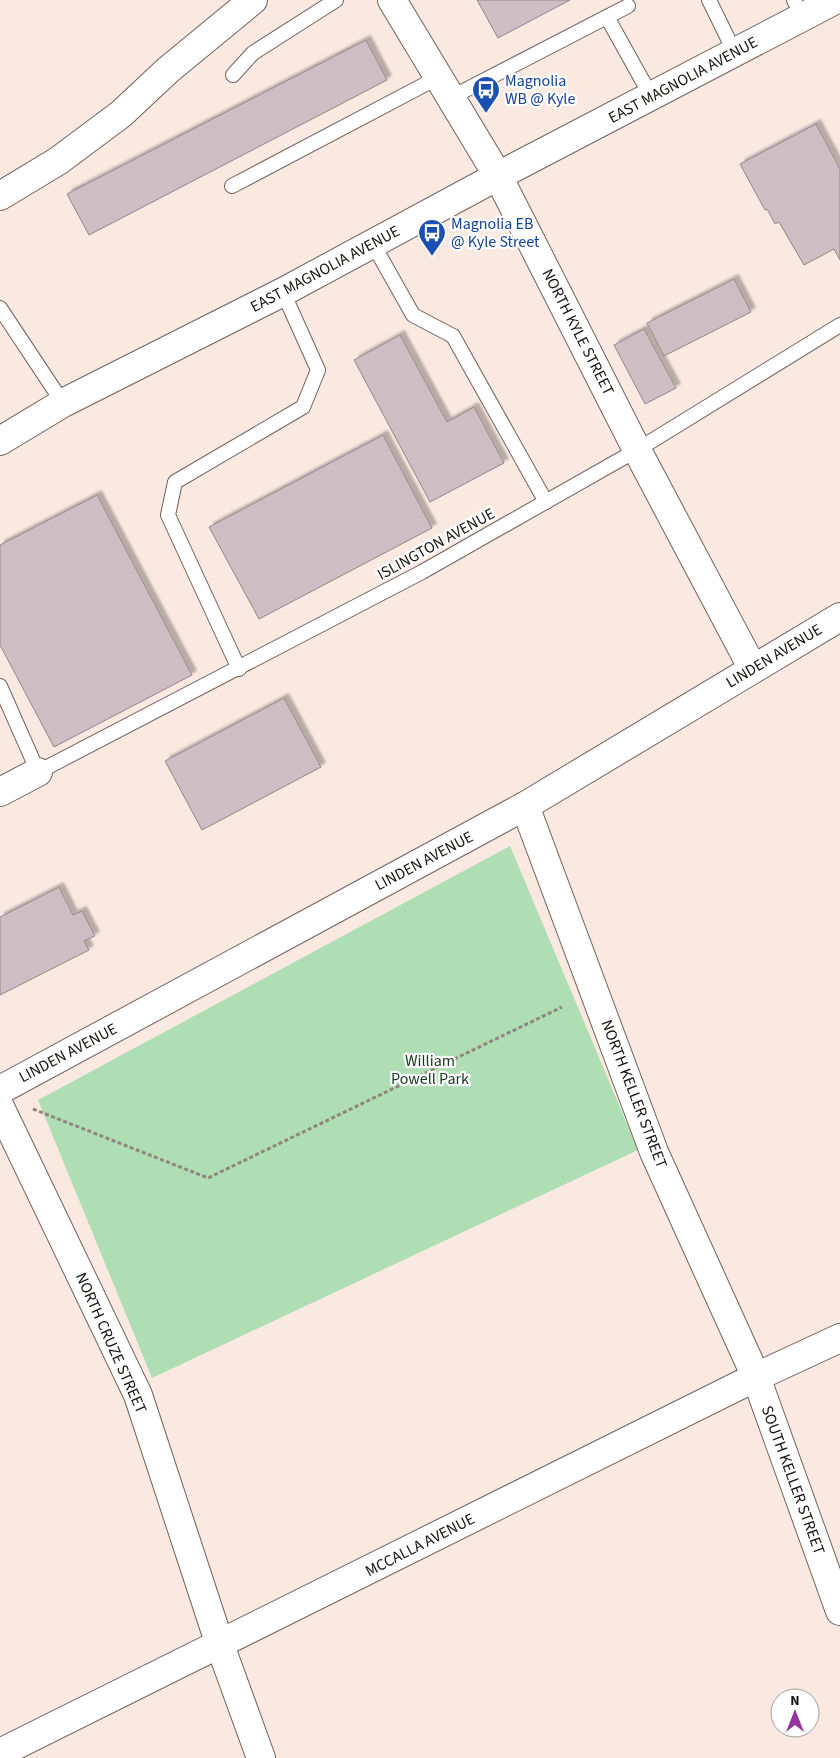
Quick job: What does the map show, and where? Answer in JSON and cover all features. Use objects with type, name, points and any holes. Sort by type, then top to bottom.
[{"type":"street","points":[[0,196],[58,161],[121,114],[168,70],[253,0]]},
{"type":"street","name":"NORTH KYLE STREET","points":[[392,0],[498,176],[638,450],[754,669]]},
{"type":"street","name":"EAST MAGNOLIA AVENUE","points":[[0,439],[63,403],[283,292],[498,176],[735,53],[798,9],[835,0]]},
{"type":"street","name":"LINDEN AVENUE","points":[[0,1090],[525,806],[840,617]]},
{"type":"street","points":[[0,792],[38,772]]},
{"type":"street","name":"NORTH KELLER STREET","points":[[525,806],[654,1152],[756,1377]]},
{"type":"street","name":"NORTH CRUZE STREET","points":[[0,1107],[138,1395],[220,1645],[261,1758]]},
{"type":"street","name":"MCCALLA AVENUE","points":[[0,1753],[756,1377],[840,1338]]},
{"type":"street","name":"SOUTH KELLER STREET","points":[[756,1377],[840,1611]]},
{"type":"lane","points":[[233,74],[253,53],[336,0]]},
{"type":"lane","points":[[709,0],[735,53]]},
{"type":"lane","points":[[232,186],[445,87],[607,17],[628,6]]},
{"type":"lane","points":[[607,17],[651,96]]},
{"type":"lane","points":[[373,244],[413,315],[453,336],[546,502]]},
{"type":"lane","points":[[238,669],[168,515],[175,482],[302,407],[318,370],[283,292]]},
{"type":"lane","points":[[0,308],[63,403]]},
{"type":"lane","name":"ISLINGTON AVENUE","points":[[38,772],[422,572],[638,450],[840,325]]},
{"type":"lane","points":[[0,686],[38,772]]},
{"type":"path","points":[[27,1107],[208,1178],[562,1007]]},
{"type":"green space","name":"William Powell Park","points":[[510,846],[638,1150],[152,1378],[38,1100]]},
{"type":"building","points":[[477,0],[570,0],[498,38]]},
{"type":"building","points":[[366,40],[387,80],[89,235],[67,194]]},
{"type":"building","points":[[816,124],[840,169],[840,260],[834,249],[804,265],[779,222],[775,224],[767,209],[765,210],[740,164]]},
{"type":"building","points":[[734,279],[751,312],[664,356],[647,323]]},
{"type":"building","points":[[644,329],[676,388],[645,404],[614,345]]},
{"type":"building","points":[[400,335],[447,422],[474,407],[504,463],[430,502],[354,360]]},
{"type":"building","points":[[383,435],[432,528],[259,619],[209,527]]},
{"type":"building","points":[[97,495],[192,675],[54,747],[0,645],[0,545]]},
{"type":"building","points":[[284,698],[321,767],[202,830],[165,761]]},
{"type":"building","points":[[59,887],[73,915],[82,911],[95,936],[84,941],[89,950],[0,995],[0,917]]},
{"type":"place","name":"Magnolia WB @ Kyle","points":[[486,114]]},
{"type":"place","name":"Magnolia EB @ Kyle Street","points":[[432,257]]}]
